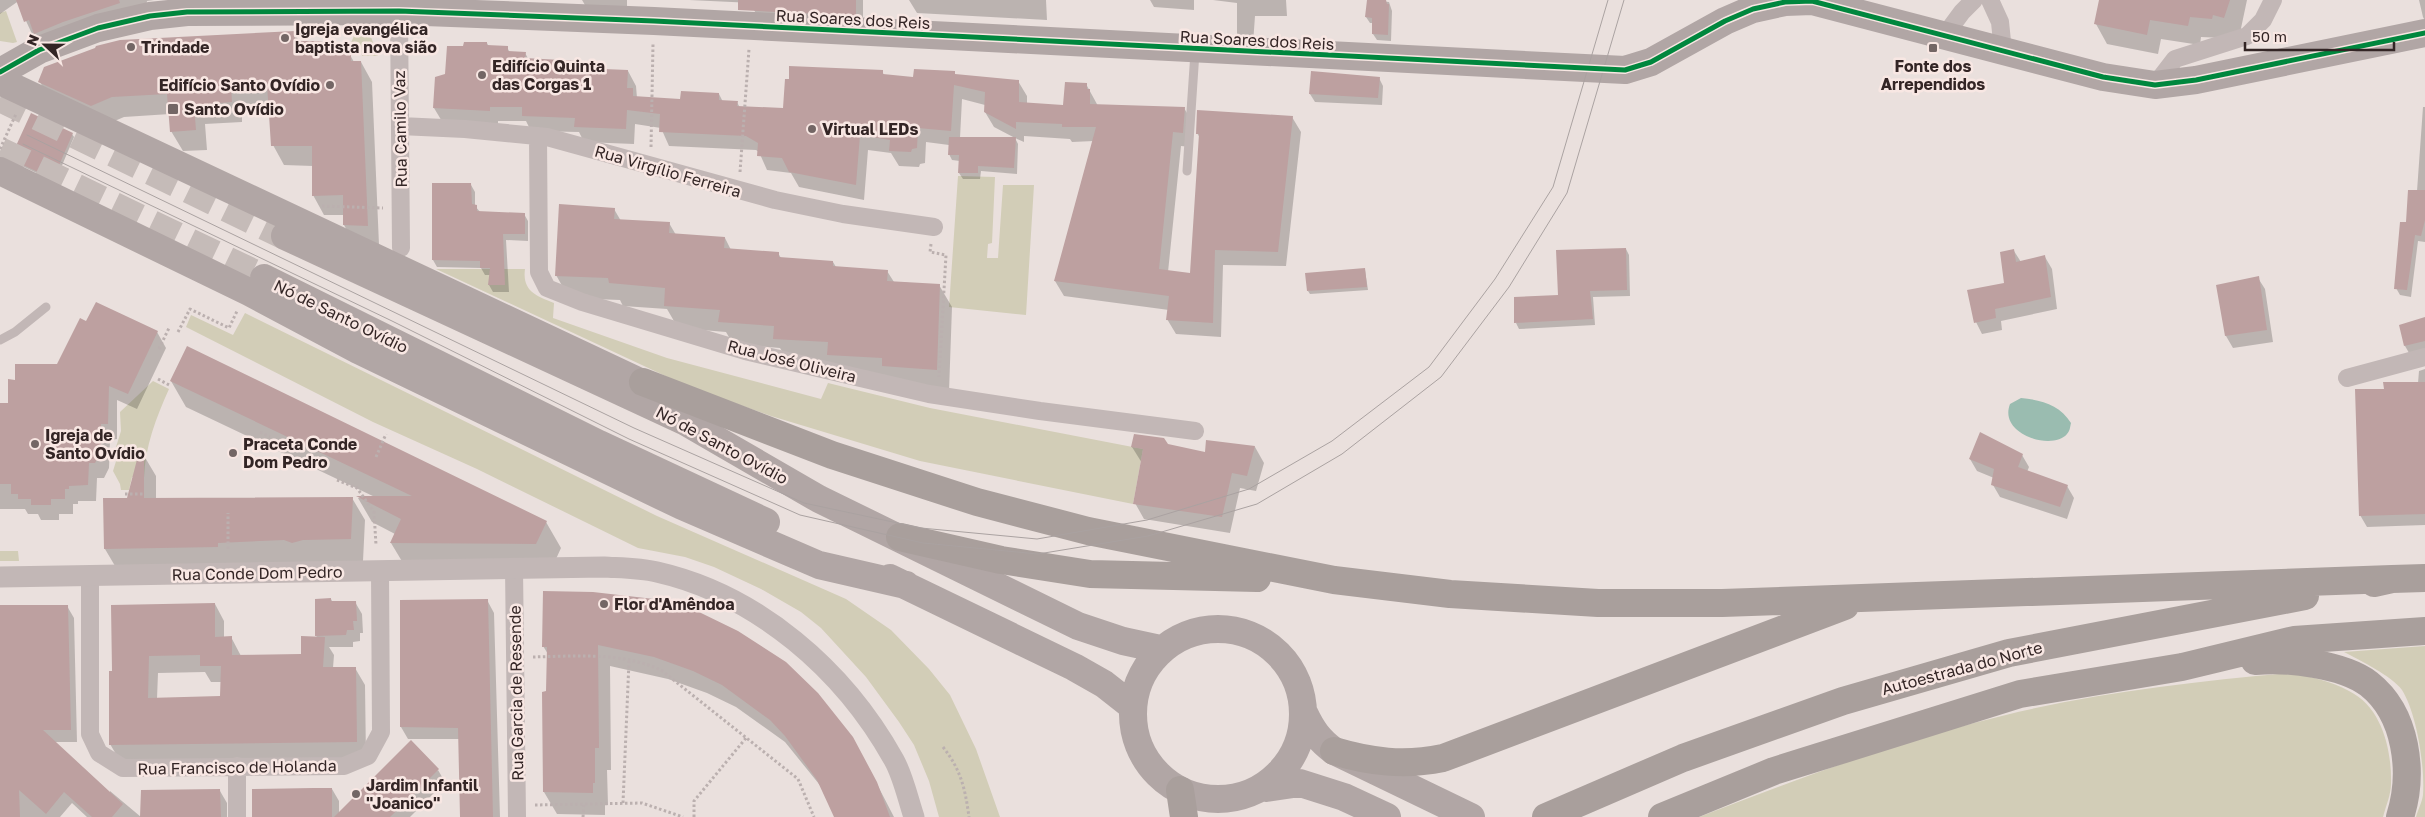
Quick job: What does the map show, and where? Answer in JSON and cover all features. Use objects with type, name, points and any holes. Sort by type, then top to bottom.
[{"type":"highway","points":[[643,382],[832,455],[977,502],[1088,531],[1334,580],[1450,594],[1598,602],[1722,603],[2392,579]]},
{"type":"highway","points":[[900,537],[992,558],[1090,574],[1334,580]]},
{"type":"highway","name":"Autoestrada do Norte","points":[[1554,813],[1682,758],[1843,701],[2009,653],[2392,579],[2425,578]]},
{"type":"highway","points":[[1334,752],[1365,760],[1401,763],[1443,758],[1867,598]]},
{"type":"highway","points":[[1662,817],[1774,771],[2020,694],[2182,667],[2294,640],[2425,631]]},
{"type":"highway","points":[[2182,667],[2286,660],[2326,667],[2368,683],[2386,702],[2398,724],[2404,749],[2406,787],[2400,817]]},
{"type":"highway","points":[[1180,790],[1184,817]]},
{"type":"main road","name":"Rua Soares dos Reis","points":[[0,72],[39,50],[149,8],[187,12],[399,10],[1625,70],[1651,62],[1725,21],[1754,9],[1785,2],[1812,2],[2103,77],[2155,85],[2196,80],[2425,33]]},
{"type":"main road","points":[[0,81],[643,382],[739,434],[819,498]]},
{"type":"main road","points":[[0,171],[249,292],[358,350],[666,498],[819,564],[906,586],[1080,670],[1104,684],[1132,706]]},
{"type":"main road","name":"Nó de Santo Ovídio","points":[[285,236],[684,421],[819,498],[1078,626],[1123,641],[1160,649]]},
{"type":"main road","name":"Nó de Santo Ovídio","points":[[264,278],[599,444],[906,586]]},
{"type":"main road","points":[[1387,817],[1336,794],[1300,783],[1266,788],[1241,797],[1228,799],[1214,799],[1180,790],[1163,779],[1150,766],[1141,750],[1134,729],[1132,706],[1140,680],[1160,649],[1188,634],[1207,630],[1227,631],[1247,636],[1269,647],[1290,668],[1297,682],[1304,713],[1320,741],[1334,752],[1471,817]]},
{"type":"main road","points":[[1266,788],[1283,772],[1294,756],[1301,734],[1304,713]]},
{"type":"street","points":[[1945,35],[1962,12],[1974,0]]},
{"type":"street","points":[[1990,0],[2000,22],[2003,51]]},
{"type":"street","points":[[2155,85],[2174,59],[2247,36],[2263,20],[2273,0]]},
{"type":"street","name":"Rua Camilo Vaz","points":[[399,10],[401,248]]},
{"type":"street","name":"Rua Virgílio Ferreira","points":[[400,126],[538,136],[775,200],[843,214],[934,227]]},
{"type":"street","name":"Rua José Oliveira","points":[[538,136],[539,272],[547,288],[582,302],[744,351],[938,395],[1040,412],[1195,430]]},
{"type":"street","points":[[2347,378],[2425,357]]},
{"type":"street","name":"Rua Conde Dom Pedro","points":[[0,577],[604,567],[657,572],[707,589],[764,616],[811,654],[852,696],[895,761],[914,817]]},
{"type":"street","name":"Rua Garcia de Resende","points":[[514,568],[517,811]]},
{"type":"street","name":"Rua Francisco de Holanda","points":[[90,576],[90,734],[99,753],[123,768],[344,766],[368,756],[381,732],[380,570]]},
{"type":"street","points":[[236,766],[237,817]]},
{"type":"lane","points":[[1188,171],[1195,49]]},
{"type":"lane","points":[[0,340],[15,332],[46,307]]},
{"type":"path","points":[[651,124],[654,21]]},
{"type":"path","points":[[738,190],[750,26]]},
{"type":"path","points":[[322,206],[401,208]]},
{"type":"path","points":[[934,227],[930,252],[946,255],[938,395]]},
{"type":"path","points":[[178,332],[190,309],[229,328],[240,305]]},
{"type":"path","points":[[159,349],[169,328]]},
{"type":"path","points":[[158,379],[171,386]]},
{"type":"path","points":[[260,432],[270,437]]},
{"type":"path","points":[[376,457],[386,434]]},
{"type":"path","points":[[337,480],[357,488],[374,512],[376,545]]},
{"type":"path","points":[[125,494],[144,494]]},
{"type":"path","points":[[228,513],[228,549]]},
{"type":"path","points":[[538,657],[602,655],[661,670],[798,779],[814,817]]},
{"type":"path","points":[[623,803],[629,661]]},
{"type":"path","points":[[694,817],[694,800],[746,738]]},
{"type":"path","points":[[943,747],[957,764],[967,797],[969,817]]},
{"type":"path","points":[[517,811],[584,804],[642,803],[683,817]]},
{"type":"path","points":[[584,804],[584,817]]},
{"type":"shaded area","points":[[6,11],[17,42],[0,41],[0,13]]},
{"type":"shaded area","points":[[357,29],[371,37],[378,56],[362,56],[361,47],[350,45]]},
{"type":"shaded area","points":[[958,176],[995,177],[992,243],[988,244],[987,258],[998,258],[1003,185],[1034,185],[1026,315],[949,307]]},
{"type":"shaded area","points":[[436,269],[525,269],[528,288],[541,298],[554,303],[553,318],[667,358],[821,399],[828,383],[930,408],[1143,449],[1133,504],[920,461],[771,416],[689,387]]},
{"type":"shaded area","points":[[245,313],[657,516],[846,599],[891,630],[929,669],[950,695],[976,749],[1000,817],[939,817],[929,781],[914,745],[899,722],[866,677],[821,628],[801,612],[761,589],[714,567],[685,557],[638,548],[477,469],[373,422],[186,327],[191,315],[233,335]]},
{"type":"shaded area","points":[[153,381],[169,389],[152,432],[146,455],[144,478],[132,477],[129,490],[121,490],[113,471],[117,458],[116,447],[121,431],[120,412]]},
{"type":"shaded area","points":[[2021,398],[2043,402],[2056,408],[2071,423],[2068,433],[2060,439],[2050,441],[2029,437],[2019,432],[2012,424],[2008,415],[2010,404]]},
{"type":"shaded area","points":[[0,551],[18,551],[19,561],[0,561]]},
{"type":"shaded area","points":[[2425,646],[2425,817],[2416,817],[2423,795],[2423,770],[2416,726],[2407,700],[2402,690],[2391,679],[2344,652]]},
{"type":"shaded area","points":[[2291,673],[2328,682],[2349,691],[2360,698],[2377,718],[2387,744],[2391,771],[2390,792],[2383,817],[1699,817],[1869,754],[2013,713],[2092,697],[2171,685]]},
{"type":"building","points":[[16,0],[119,0],[120,3],[34,34],[29,20],[24,22]]},
{"type":"building","points":[[738,0],[856,0],[856,16],[738,10]]},
{"type":"building","points":[[1367,0],[1386,0],[1387,4],[1389,4],[1388,35],[1372,34],[1372,18],[1365,17]]},
{"type":"building","points":[[2099,0],[2230,0],[2224,18],[2213,15],[2212,19],[2190,17],[2188,26],[2150,20],[2147,35],[2094,24]]},
{"type":"building","points":[[295,31],[295,41],[319,41],[342,47],[342,54],[351,54],[351,61],[361,61],[368,226],[343,225],[343,195],[312,196],[312,146],[271,146],[267,84],[231,86],[232,102],[194,105],[196,130],[170,132],[167,94],[112,97],[91,106],[38,82],[44,67],[96,46],[120,40]]},
{"type":"building","points":[[464,42],[487,42],[487,45],[508,46],[508,51],[526,52],[525,58],[579,61],[579,68],[628,70],[627,88],[633,88],[633,96],[680,99],[681,91],[719,93],[719,100],[738,101],[737,106],[783,108],[785,79],[789,79],[789,66],[883,70],[883,74],[913,77],[914,69],[955,71],[955,74],[1019,80],[1019,102],[1063,105],[1065,82],[1087,83],[1087,89],[1090,89],[1090,104],[1185,107],[1183,133],[1173,132],[1159,269],[1190,273],[1199,134],[1196,134],[1197,110],[1293,116],[1278,252],[1215,250],[1213,323],[1166,320],[1169,296],[1054,281],[1096,127],[1062,127],[1062,124],[1016,122],[1016,129],[984,112],[985,92],[954,85],[951,131],[918,128],[917,148],[912,149],[911,152],[889,151],[890,140],[860,135],[856,185],[789,172],[782,158],[757,156],[758,143],[746,136],[659,132],[660,114],[627,110],[626,129],[574,127],[575,118],[522,116],[522,107],[490,107],[490,111],[433,108],[435,77],[445,74],[447,46],[463,46]]},
{"type":"building","points":[[1311,71],[1380,77],[1378,98],[1309,94]]},
{"type":"building","points":[[31,113],[73,133],[53,179],[10,159]]},
{"type":"building","points":[[949,137],[1016,137],[1014,168],[978,166],[978,173],[958,173],[959,155],[948,155]]},
{"type":"building","points":[[432,183],[471,183],[472,204],[477,205],[477,211],[525,213],[525,234],[503,234],[505,285],[488,285],[490,268],[480,268],[480,261],[432,260]]},
{"type":"building","points":[[2408,190],[2425,190],[2425,220],[2421,236],[2415,235],[2407,290],[2394,289],[2400,222],[2406,222]]},
{"type":"building","points":[[559,204],[615,208],[614,219],[670,222],[669,233],[725,237],[724,248],[779,252],[779,257],[833,261],[833,266],[888,270],[887,281],[940,284],[937,370],[882,366],[882,358],[827,355],[828,342],[773,339],[774,326],[718,322],[720,310],[664,306],[665,288],[609,283],[608,278],[555,276]]},
{"type":"building","points":[[1626,248],[1627,290],[1590,291],[1593,319],[1514,323],[1514,297],[1558,295],[1556,250]]},
{"type":"building","points":[[2014,249],[2016,262],[2045,255],[2051,297],[1995,309],[1996,318],[1974,323],[1967,290],[2004,283],[2000,252]]},
{"type":"building","points":[[1365,268],[1367,287],[1307,291],[1305,273]]},
{"type":"building","points":[[2259,276],[2267,330],[2225,336],[2216,285]]},
{"type":"building","points":[[96,302],[158,331],[128,394],[109,386],[108,424],[101,424],[101,452],[95,463],[89,463],[88,485],[69,486],[69,489],[65,489],[65,499],[51,499],[51,505],[31,505],[31,499],[18,499],[18,494],[11,494],[11,484],[0,484],[0,403],[8,403],[8,379],[15,380],[15,364],[57,364],[80,318],[86,321]]},
{"type":"building","points":[[2425,317],[2425,341],[2404,346],[2399,325]]},
{"type":"building","points":[[187,346],[547,521],[536,544],[390,543],[401,519],[356,496],[412,496],[170,381]]},
{"type":"building","points":[[2383,382],[2425,382],[2425,514],[2359,516],[2355,389],[2384,389]]},
{"type":"building","points":[[1980,432],[2023,454],[2018,467],[2068,485],[2060,507],[1991,485],[1994,469],[1969,459]]},
{"type":"building","points":[[1134,434],[1164,438],[1168,444],[1205,452],[1206,440],[1255,446],[1247,476],[1232,473],[1222,517],[1133,504],[1143,449],[1131,447]]},
{"type":"building","points":[[139,452],[144,452],[144,498],[353,497],[351,539],[303,540],[292,543],[284,540],[218,543],[218,547],[104,549],[103,498],[127,498]]},
{"type":"building","points":[[543,591],[593,592],[654,599],[699,612],[738,631],[786,662],[818,693],[853,737],[877,782],[890,817],[834,817],[817,780],[785,736],[770,720],[722,685],[693,671],[654,657],[598,645],[599,748],[595,748],[595,783],[593,783],[593,793],[543,792],[542,692],[546,691],[547,647],[542,647]]},
{"type":"building","points":[[331,598],[331,601],[356,601],[357,621],[353,621],[354,630],[347,630],[346,635],[315,636],[315,599]]},
{"type":"building","points":[[488,599],[493,817],[460,817],[458,728],[400,727],[400,600]]},
{"type":"building","points":[[215,603],[215,637],[232,636],[232,655],[301,654],[301,636],[325,637],[323,667],[356,667],[357,742],[109,745],[109,671],[112,671],[111,605]],"holes":[[[200,655],[200,666],[221,666],[220,696],[148,698],[149,656]]]},
{"type":"building","points":[[0,605],[68,605],[71,730],[43,730],[123,804],[112,817],[92,817],[64,792],[46,814],[19,790],[20,817],[0,817]]},
{"type":"building","points":[[411,740],[439,769],[414,794],[390,817],[334,817]]},
{"type":"building","points":[[332,788],[332,817],[252,817],[252,789]]},
{"type":"building","points":[[220,789],[221,817],[140,817],[141,790]]},
{"type":"tunnel","points":[[0,98],[285,236]]},
{"type":"tunnel","points":[[0,151],[264,278]]},
{"type":"tram line","points":[[27,135],[634,428],[804,503],[921,528],[1037,539],[1147,520],[1249,489],[1332,441],[1429,367],[1495,279],[1553,187],[1608,0]]},
{"type":"tram line","points":[[23,144],[392,321],[629,439],[800,515],[923,543],[1038,554],[1148,536],[1257,504],[1342,454],[1441,377],[1509,287],[1567,193],[1624,0]]},
{"type":"cycle path","points":[[0,72],[39,50],[98,28],[150,16],[187,12],[399,11],[654,21],[1625,70],[1651,62],[1725,21],[1753,9],[1785,2],[1812,1],[2103,77],[2155,85],[2196,80],[2425,33]]},
{"type":"place","name":"Igreja evangélica baptista nova sião","points":[[285,38]]},
{"type":"place","name":"Trindade","points":[[131,47]]},
{"type":"place","name":"Fonte dos Arrependidos","points":[[1933,48]]},
{"type":"place","name":"Edifício Quinta das Corgas 1","points":[[482,75]]},
{"type":"place","name":"Edifício Santo Ovídio","points":[[330,85]]},
{"type":"place","name":"Santo Ovídio","points":[[173,109]]},
{"type":"place","name":"Virtual LEDs","points":[[812,129]]},
{"type":"place","name":"Igreja de Santo Ovídio","points":[[35,444]]},
{"type":"place","name":"Praceta Conde Dom Pedro","points":[[233,453]]},
{"type":"place","name":"Flor d'Amêndoa","points":[[604,604]]},
{"type":"place","name":"Jardim Infantil \"Joanico\"","points":[[356,794]]}]
